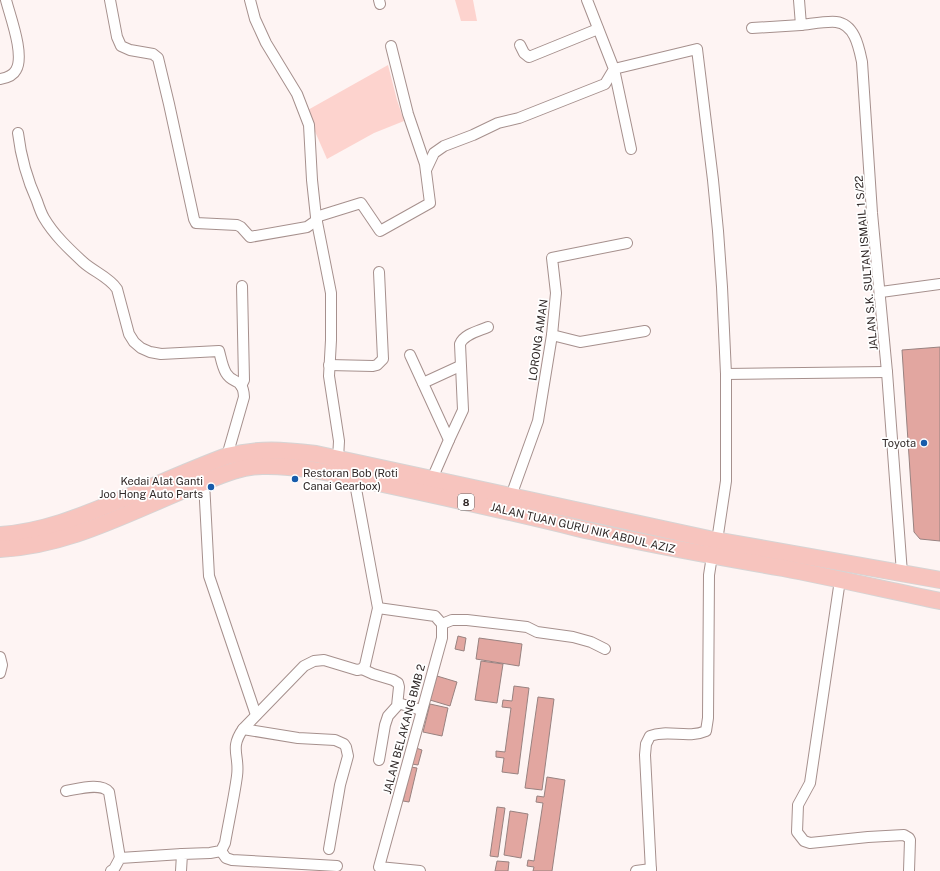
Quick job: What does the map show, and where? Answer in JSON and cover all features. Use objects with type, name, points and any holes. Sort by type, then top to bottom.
[{"type":"main road","name":"JALAN TUAN GURU NIK ABDUL AZIZ","points":[[0,535],[26,532],[54,526],[227,456],[245,452],[266,450],[291,451],[316,454],[717,541],[937,580]]},
{"type":"main road","name":"JALAN TUAN GURU NIK ABDUL AZIZ","points":[[0,549],[34,546],[52,542],[94,528],[232,471],[260,466],[291,467],[354,478],[470,502],[592,531],[712,556],[937,600]]},
{"type":"main road","points":[[592,531],[589,527],[588,520],[594,514]]},
{"type":"main road","points":[[937,580],[937,600]]},
{"type":"street","points":[[0,79],[6,78],[16,71],[19,61],[18,48],[6,0]]},
{"type":"street","points":[[110,0],[117,37],[121,46],[130,50],[153,54],[158,58],[196,223],[237,225],[241,227],[250,237],[307,227],[317,219],[361,203],[380,231],[430,203],[425,164],[408,114],[391,46]]},
{"type":"street","points":[[250,0],[255,19],[266,42],[297,94],[309,126],[312,180],[317,219],[331,293],[331,340],[328,376],[339,441],[338,459]]},
{"type":"street","points":[[587,0],[614,69],[631,149]]},
{"type":"street","points":[[799,0],[801,25]]},
{"type":"street","name":"JALAN S.K. SULTAN ISMAIL 1 S/22","points":[[752,28],[837,22],[853,33],[859,46],[862,62],[872,213],[881,292],[902,573]]},
{"type":"street","points":[[520,45],[524,53],[529,57],[598,29]]},
{"type":"street","points":[[426,170],[434,153],[444,146],[473,135],[498,123],[519,118],[605,84],[614,69],[697,49],[718,231],[726,374],[726,481],[717,541]]},
{"type":"street","points":[[18,133],[21,154],[27,177],[44,218],[56,234],[85,264],[98,274],[113,282],[117,289],[129,334],[134,342],[150,352],[161,354],[219,351],[227,374],[241,386],[244,397],[227,456]]},
{"type":"street","name":"LORONG AMAN","points":[[511,496],[538,421],[552,335],[556,293],[552,258],[627,243]]},
{"type":"street","points":[[329,365],[373,366],[381,362],[383,359],[379,272]]},
{"type":"street","points":[[881,292],[940,284]]},
{"type":"street","points":[[241,386],[244,380],[242,286]]},
{"type":"street","points":[[432,479],[448,440],[463,410],[459,347],[461,341],[466,337],[488,327]]},
{"type":"street","points":[[552,335],[580,342],[645,330]]},
{"type":"street","points":[[410,355],[448,440]]},
{"type":"street","points":[[423,383],[460,366]]},
{"type":"street","points":[[726,374],[887,372]]},
{"type":"street","points":[[354,478],[378,608],[365,665],[362,669]]},
{"type":"street","points":[[204,482],[209,576],[256,715]]},
{"type":"street","points":[[636,871],[651,870],[645,755],[646,744],[650,736],[656,733],[695,734],[706,731],[708,718],[709,574],[712,556]]},
{"type":"street","points":[[840,580],[810,783],[798,805],[797,832],[804,841],[810,843],[904,835],[910,840],[909,871]]},
{"type":"street","points":[[378,608],[435,616],[442,624],[452,620],[467,620],[527,627],[537,632],[573,636],[591,642],[605,649]]},
{"type":"street","name":"JALAN BELAKANG BMB 2","points":[[420,871],[378,869],[442,638],[442,624]]},
{"type":"street","points":[[0,657],[2,665],[0,673]]},
{"type":"street","points":[[120,858],[210,853],[221,850],[225,842],[238,776],[235,744],[237,738],[256,715],[304,666],[314,661],[324,660],[357,670],[362,669],[396,681],[399,687],[398,703],[387,719],[379,760]]},
{"type":"street","points":[[398,703],[422,710]]},
{"type":"street","points":[[243,729],[298,738],[335,740],[340,741],[346,747],[348,756],[340,785],[329,849]]},
{"type":"street","points":[[66,791],[99,786],[107,788],[109,792],[120,858],[114,869],[110,871]]},
{"type":"street","points":[[221,850],[226,858],[232,860],[337,866]]},
{"type":"street","points":[[182,854],[182,871]]},
{"type":"shaded area","points":[[455,0],[473,0],[477,21],[461,21]]},
{"type":"shaded area","points":[[388,65],[404,121],[374,133],[327,159],[306,111]]},
{"type":"building","name":"Toyota","points":[[940,347],[940,541],[920,539],[914,532],[902,350]]},
{"type":"building","points":[[458,636],[466,638],[464,651],[455,649]]},
{"type":"building","points":[[479,638],[522,644],[519,666],[476,659]]},
{"type":"building","points":[[481,661],[503,664],[497,703],[475,700]]},
{"type":"building","points":[[437,676],[457,682],[450,706],[430,700]]},
{"type":"building","points":[[514,686],[529,688],[518,774],[502,772],[504,758],[496,757],[496,751],[505,752],[511,708],[502,707],[503,700],[512,701]]},
{"type":"building","points":[[538,697],[554,699],[542,790],[525,788]]},
{"type":"building","points":[[430,704],[448,708],[442,736],[423,732]]},
{"type":"building","points":[[416,748],[422,750],[418,765],[412,764]]},
{"type":"building","points":[[411,767],[417,768],[409,802],[403,801]]},
{"type":"building","points":[[547,777],[565,780],[552,871],[533,871],[534,867],[527,866],[528,860],[534,861],[543,803],[536,802],[537,796],[544,797]]},
{"type":"building","points":[[497,807],[505,808],[498,857],[490,856]]},
{"type":"building","points":[[510,811],[528,814],[521,858],[504,855]]},
{"type":"building","points":[[497,861],[509,862],[508,871],[495,871]]},
{"type":"place","name":"Toyota","points":[[924,443]]},
{"type":"place","name":"Restoran Bob (Roti Canai Gearbox)","points":[[295,479]]},
{"type":"place","name":"Kedai Alat Ganti Joo Hong Auto Parts","points":[[211,487]]}]
